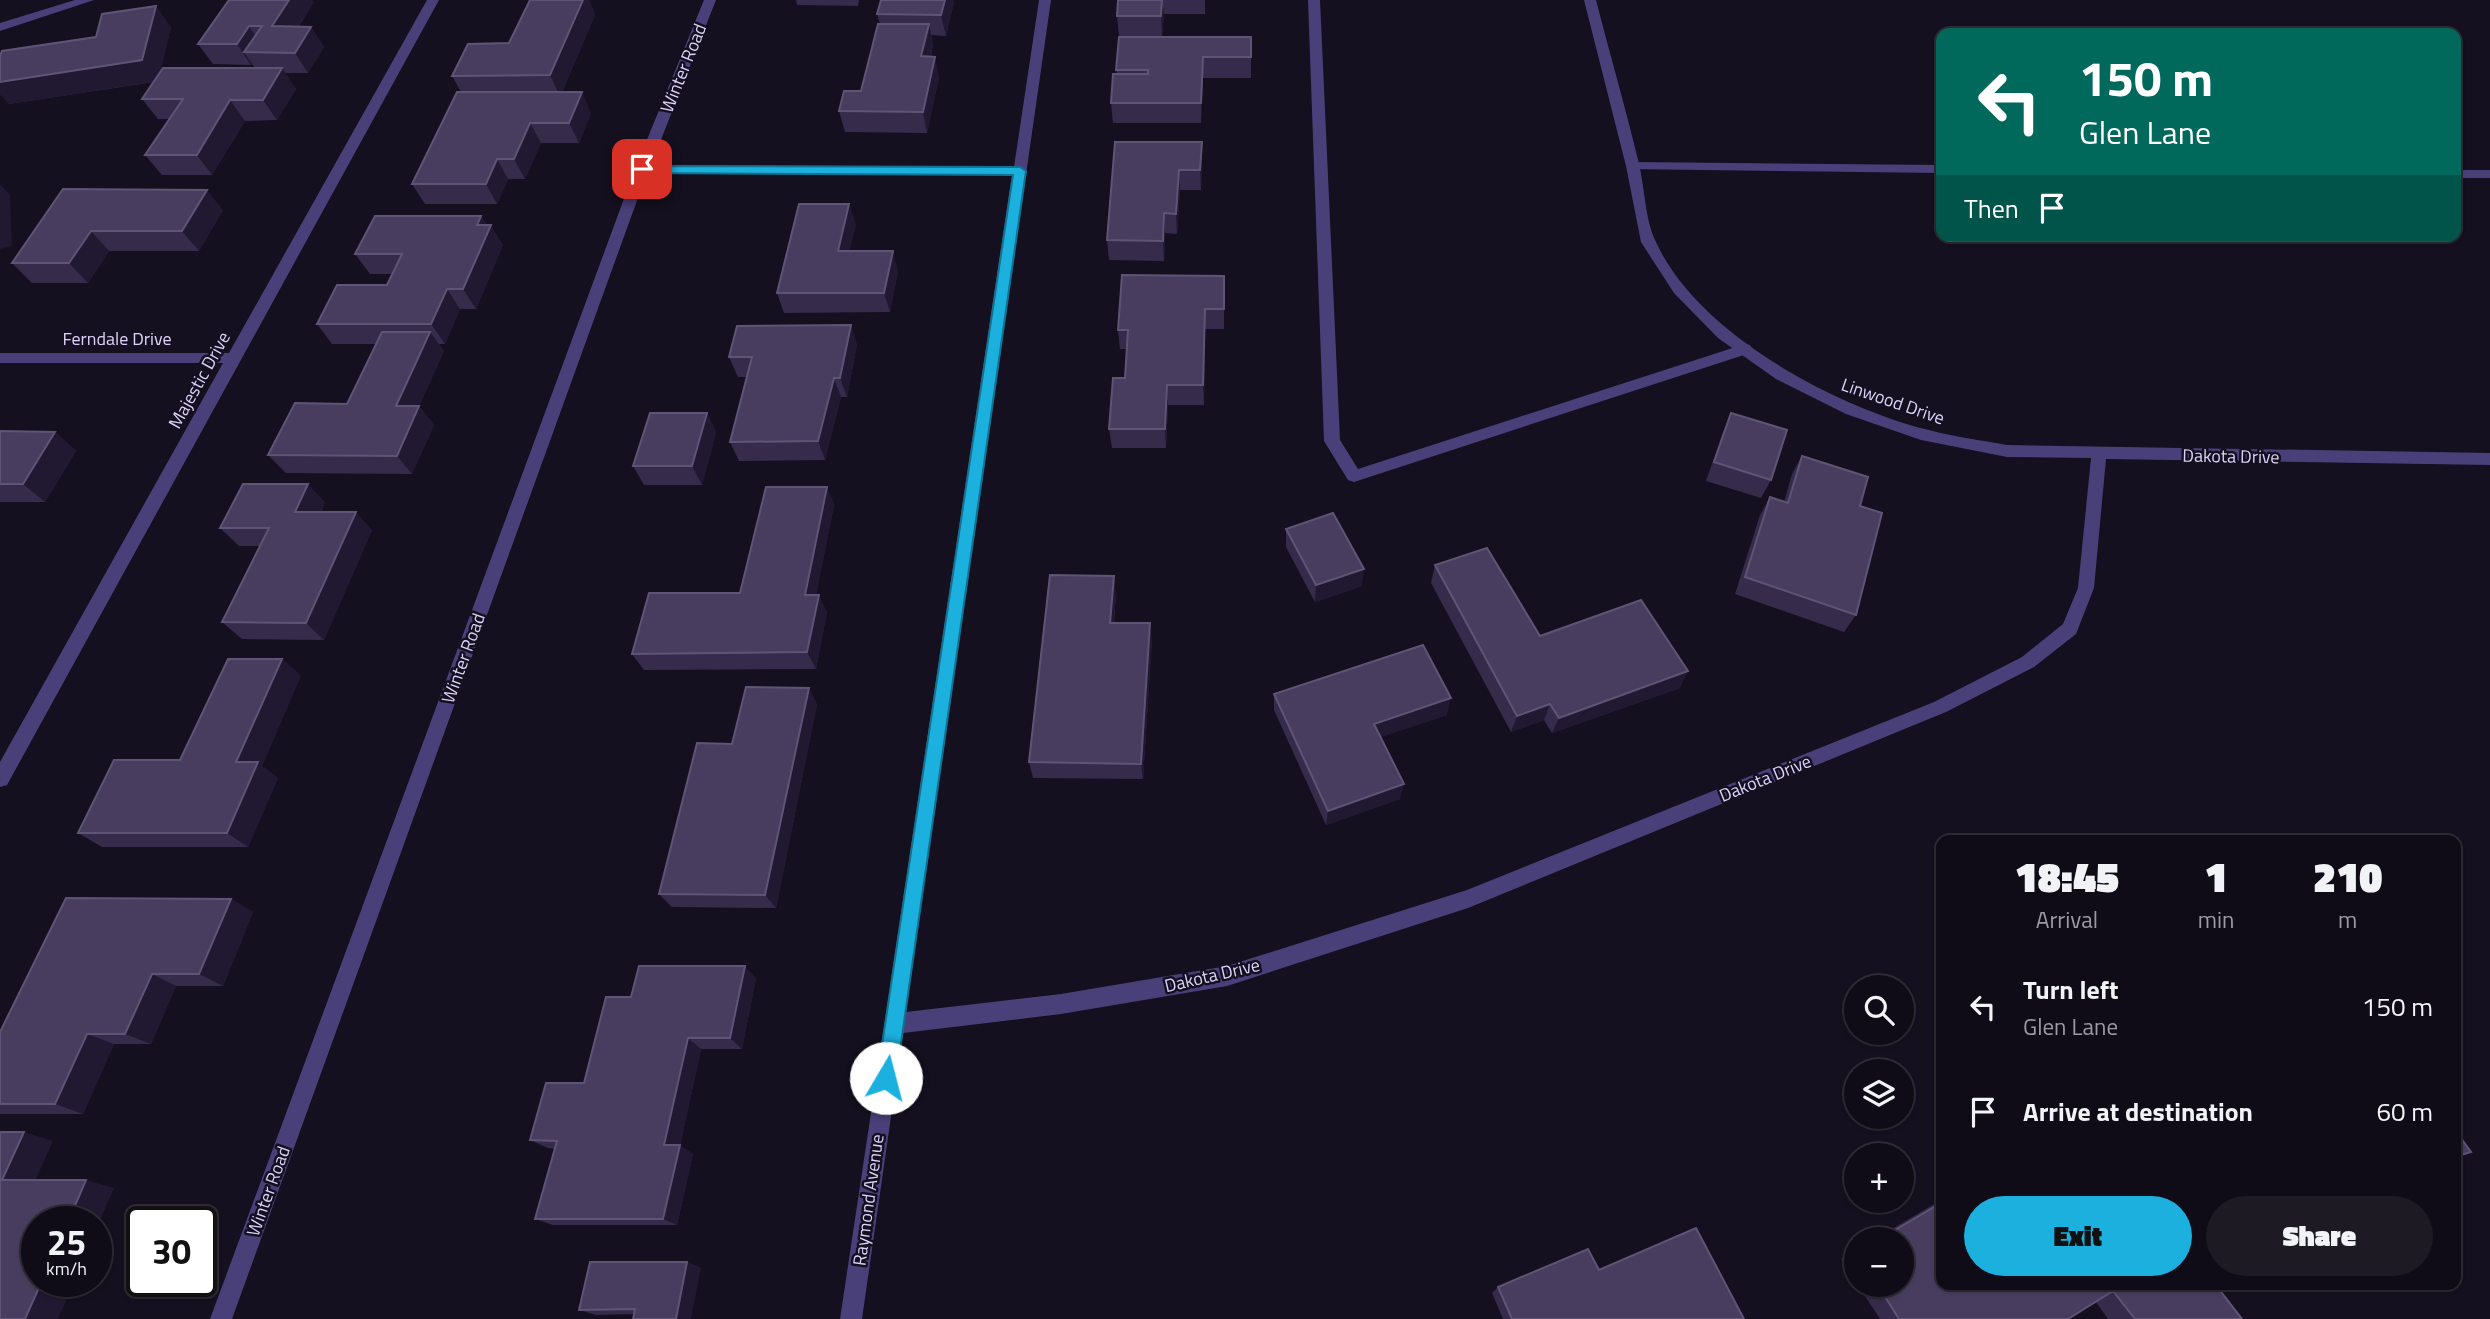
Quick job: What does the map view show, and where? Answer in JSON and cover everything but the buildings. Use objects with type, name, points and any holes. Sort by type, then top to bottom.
[{"type":"street","points":[[0,27],[89,0]]},
{"type":"street","name":"Majestic Drive","points":[[0,779],[432,0]]},
{"type":"street","name":"Winter Road","points":[[221,1319],[642,169],[710,0]]},
{"type":"street","name":"Raymond Avenue","points":[[851,1319],[1045,0]]},
{"type":"street","points":[[1314,0],[1332,441],[1354,476],[1745,349]]},
{"type":"street","name":"Linwood Drive","points":[[1590,0],[1633,166],[1648,242],[1679,289],[1723,334],[1782,375],[1851,410],[1927,436],[2007,450],[2099,454]]},
{"type":"street","points":[[1633,166],[1936,169]]},
{"type":"street","points":[[642,169],[1020,171]]},
{"type":"street","points":[[2461,174],[2490,174]]},
{"type":"street","name":"Ferndale Drive","points":[[0,358],[234,358]]},
{"type":"street","name":"Dakota Drive","points":[[894,1024],[1061,1004],[1227,976],[1468,900],[1940,707],[2028,662],[2070,629],[2086,588],[2099,454],[2490,459]]},
{"type":"route","points":[[642,169],[1020,171],[886,1078]]}]
